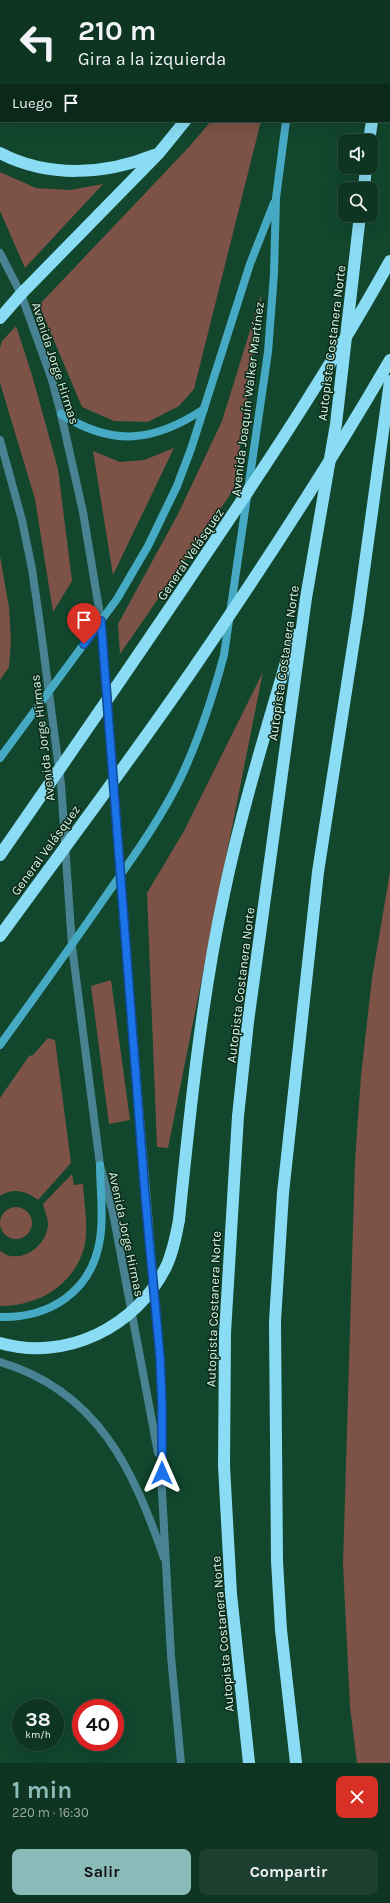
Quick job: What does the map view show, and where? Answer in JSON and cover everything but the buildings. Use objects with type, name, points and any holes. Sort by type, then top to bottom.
[{"type":"highway","points":[[0,318],[20,294],[159,153],[184,122]]},
{"type":"highway","points":[[370,134],[372,122]]},
{"type":"highway","points":[[0,153],[18,162],[35,167],[76,171],[119,167],[159,153]]},
{"type":"highway","name":"Autopista Costanera Norte","points":[[249,1763],[237,1661],[224,1466],[226,1295],[238,1116],[248,1022],[306,598],[336,424],[359,222]]},
{"type":"highway","name":"General Velásquez","points":[[0,855],[127,672],[283,440],[324,375],[390,261]]},
{"type":"highway","name":"General Velásquez","points":[[0,936],[190,674],[288,527],[345,437],[390,360]]},
{"type":"highway","points":[[296,1763],[281,1630],[277,1561],[275,1321],[283,1193],[318,872],[358,614],[390,381]]},
{"type":"highway","points":[[0,1343],[30,1348],[54,1347],[85,1339],[100,1333],[121,1321],[139,1305],[158,1280],[166,1266],[175,1243],[179,1220],[203,1012],[223,895],[238,830],[306,598]]},
{"type":"main road","name":"Avenida Joaquín Walker Martínez","points":[[0,1046],[72,946],[159,817],[182,776],[207,714],[224,655],[268,352],[274,274],[276,198],[286,122]]},
{"type":"main road","name":"Avenida Joaquín Walker Martínez","points":[[0,758],[49,689],[101,621],[131,577],[165,514],[191,450],[250,264],[276,198]]},
{"type":"main road","points":[[61,414],[93,431],[109,435],[136,437],[146,436],[177,425],[204,409]]},
{"type":"main road","points":[[0,1317],[18,1318],[51,1308],[66,1298],[79,1286],[89,1272],[96,1255],[100,1238],[100,1165]]},
{"type":"street","name":"Avenida Jorge Hirmas","points":[[0,254],[20,294],[52,380],[83,512],[101,621],[120,876],[160,1357],[162,1473]]},
{"type":"street","name":"Avenida Jorge Hirmas","points":[[0,440],[22,520],[32,569],[49,689],[61,784],[72,946],[100,1165],[113,1213],[162,1473]]},
{"type":"street","points":[[0,1362],[23,1370],[59,1390],[76,1403],[106,1433],[116,1447],[149,1514],[168,1568]]},
{"type":"street","points":[[162,1473],[172,1656],[181,1763]]},
{"type":"shaded area","points":[[210,122],[261,122],[194,389],[179,406],[148,422],[114,421],[82,407],[39,305],[189,147]]},
{"type":"shaded area","points":[[0,172],[36,188],[70,190],[103,184],[25,268],[0,211]]},
{"type":"shaded area","points":[[262,292],[234,489],[120,654],[118,624],[178,514],[222,421]]},
{"type":"shaded area","points":[[16,326],[32,375],[58,469],[72,581],[53,612],[35,499],[0,383],[0,348],[2,341]]},
{"type":"shaded area","points":[[174,448],[113,575],[93,451],[120,462],[144,460]]},
{"type":"shaded area","points":[[0,556],[9,607],[11,641],[9,667],[0,680]]},
{"type":"shaded area","points":[[263,672],[168,1148],[157,1147],[147,893],[184,831]]},
{"type":"shaded area","points":[[390,872],[390,1763],[357,1763],[350,1707],[343,1564],[355,1161],[361,1076],[372,978]]},
{"type":"shaded area","points":[[111,980],[130,1120],[109,1124],[91,986]]},
{"type":"shaded area","points":[[48,1038],[55,1040],[71,1163],[38,1200],[25,1192],[20,1191],[5,1193],[0,1196],[0,1098],[29,1056],[33,1055]]},
{"type":"shaded area","points":[[72,1174],[74,1185],[83,1184],[86,1216],[84,1248],[79,1261],[72,1273],[63,1283],[40,1298],[14,1305],[0,1306],[0,1251],[8,1256],[24,1255],[36,1248],[41,1243],[47,1231],[48,1225],[43,1204]]},
{"type":"shaded area","points":[[13,1207],[19,1207],[29,1214],[32,1223],[31,1229],[25,1236],[19,1239],[13,1239],[3,1232],[0,1226],[0,1220],[7,1210]]},
{"type":"route","points":[[84,644],[101,621],[141,1127],[145,1195],[160,1357],[162,1473]]}]
